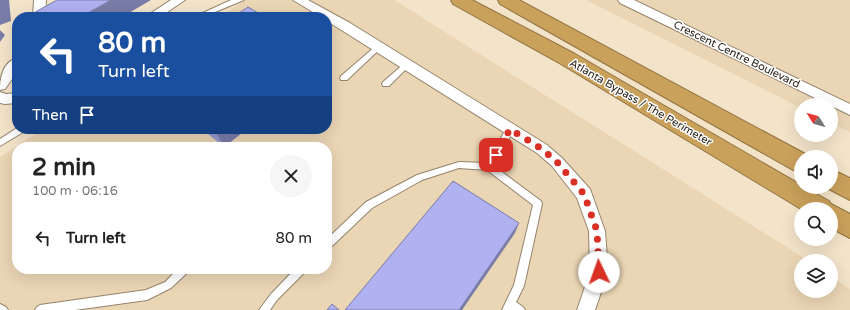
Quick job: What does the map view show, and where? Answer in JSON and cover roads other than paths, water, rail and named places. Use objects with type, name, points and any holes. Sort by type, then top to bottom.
[{"type":"highway","name":"Atlanta Bypass / The Perimeter","points":[[459,0],[568,59],[810,202]]},
{"type":"highway","name":"Atlanta Bypass / The Perimeter","points":[[506,0],[794,159]]},
{"type":"highway","points":[[838,183],[850,190]]},
{"type":"highway","points":[[838,219],[850,227]]},
{"type":"street","points":[[39,12],[40,0]]},
{"type":"street","points":[[159,12],[179,0]]},
{"type":"street","points":[[299,0],[320,12]]},
{"type":"street","name":"Crescent Centre Boulevard","points":[[624,0],[850,110]]},
{"type":"street","points":[[48,12],[52,10]]},
{"type":"street","points":[[332,19],[408,64],[542,149],[557,162],[584,194],[597,231],[599,272],[586,310]]},
{"type":"street","points":[[0,85],[12,69]]},
{"type":"street","points":[[0,97],[5,99],[12,98]]},
{"type":"lane","points":[[208,12],[231,2],[242,0]]},
{"type":"lane","points":[[344,78],[380,47]]},
{"type":"lane","points":[[386,84],[408,64]]},
{"type":"lane","points":[[489,167],[510,129]]},
{"type":"lane","points":[[0,143],[14,134]]},
{"type":"lane","points":[[332,241],[369,205],[420,178],[459,165],[489,167],[538,204],[519,286],[509,307],[520,310]]},
{"type":"lane","points":[[40,310],[148,295],[168,285],[180,274]]},
{"type":"lane","points":[[264,310],[274,297],[297,274]]}]
